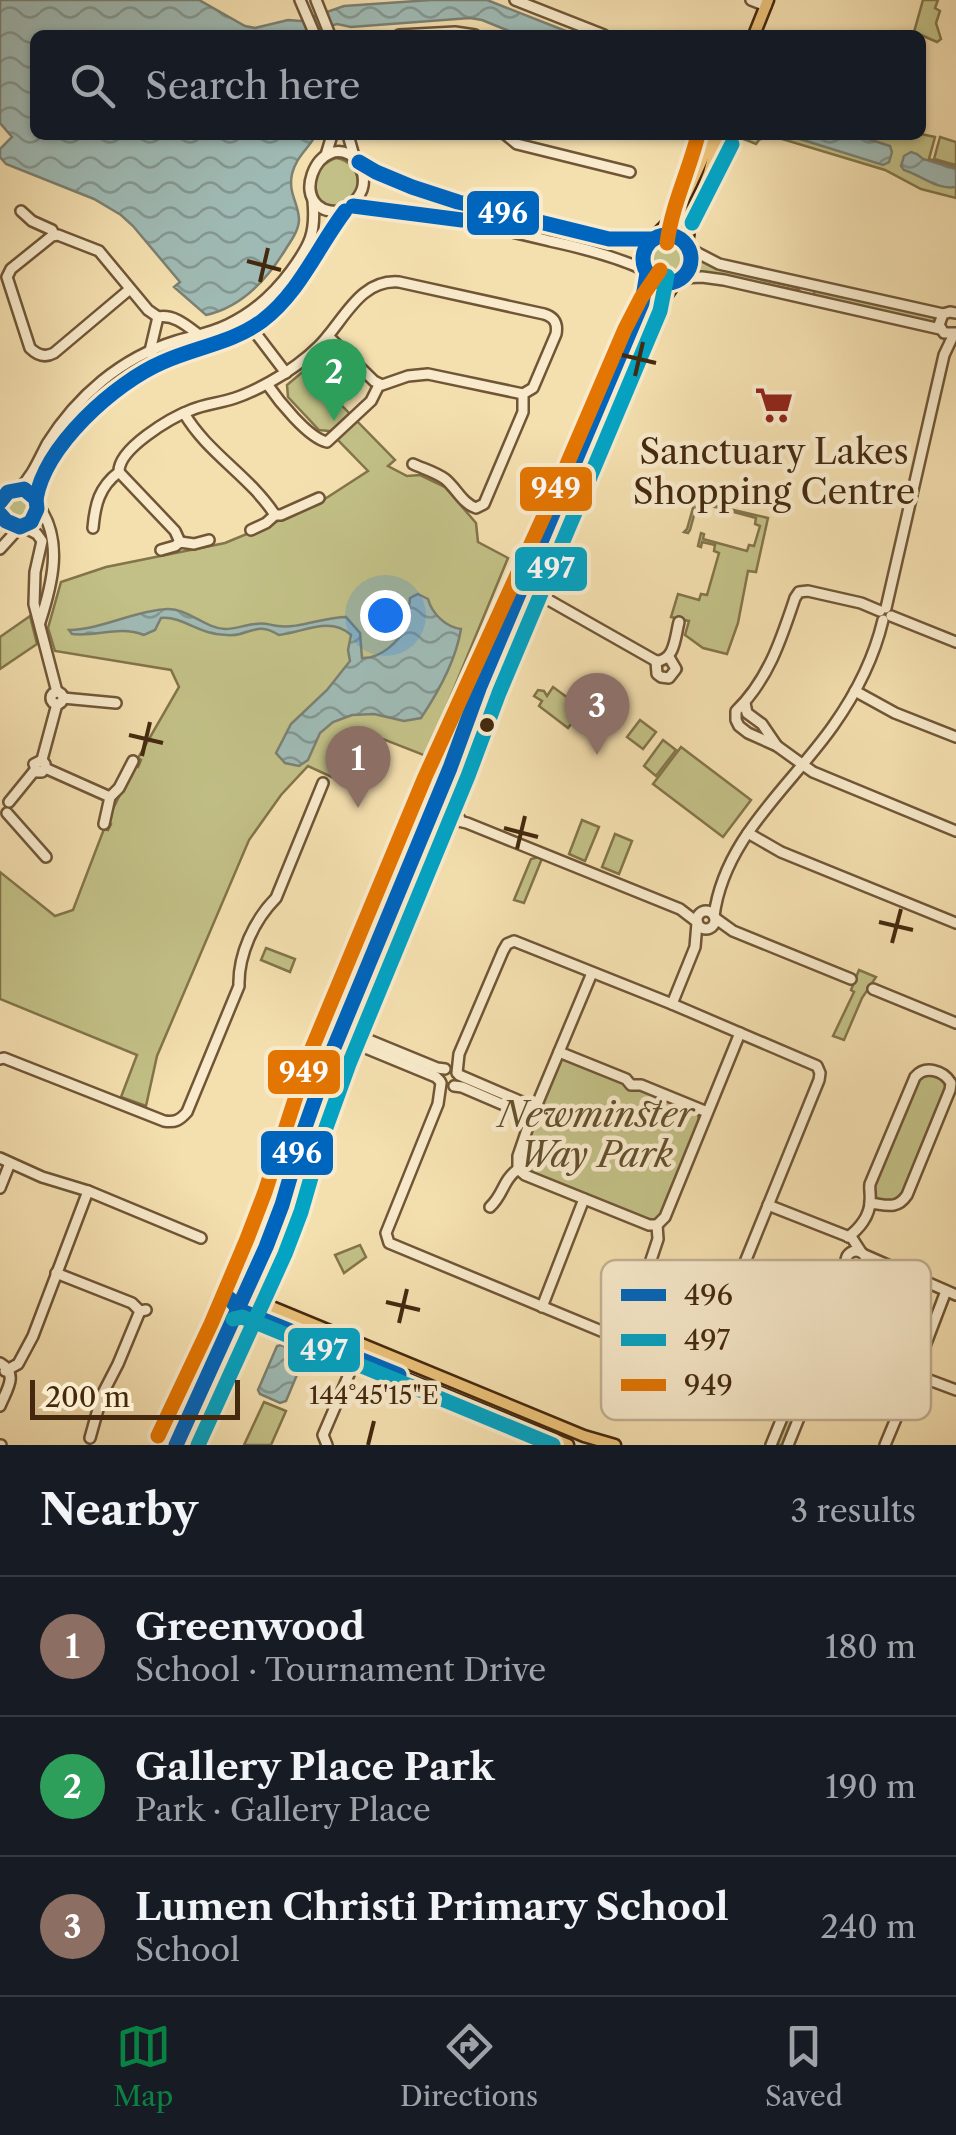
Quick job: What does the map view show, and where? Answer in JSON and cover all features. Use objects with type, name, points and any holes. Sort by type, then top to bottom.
[{"type":"main road","points":[[756,30],[767,3]]},
{"type":"main road","points":[[500,646],[556,528],[572,472],[642,303],[646,272],[643,253],[677,211],[713,140]]},
{"type":"main road","points":[[173,1445],[182,1412],[304,1130],[500,646],[652,316],[691,265],[690,222],[709,174],[715,140]]},
{"type":"main road","points":[[655,238],[676,236],[688,247]]},
{"type":"main road","points":[[646,272],[663,283],[679,280]]},
{"type":"main road","points":[[572,472],[610,394],[620,390]]},
{"type":"main road","points":[[173,1445],[266,1247],[304,1130]]},
{"type":"main road","points":[[267,1209],[282,1205]]},
{"type":"main road","points":[[266,1247],[262,1292],[267,1305]]},
{"type":"main road","points":[[230,1299],[244,1297],[267,1305],[615,1445]]},
{"type":"main road","points":[[230,1299],[239,1310],[568,1445]]},
{"type":"street","points":[[300,0],[313,30]]},
{"type":"street","points":[[316,0],[329,30]]},
{"type":"street","points":[[515,0],[591,30]]},
{"type":"street","points":[[751,0],[767,3]]},
{"type":"street","points":[[0,502],[31,477],[53,435],[78,404],[113,373],[150,352],[214,331],[242,317],[272,293],[305,248],[314,227],[312,174],[326,155],[330,140]]},
{"type":"street","points":[[0,548],[33,521],[42,470],[89,413],[117,388],[158,364],[218,345],[252,328],[298,286],[335,224],[358,199],[364,184],[350,140]]},
{"type":"street","points":[[512,140],[631,172]]},
{"type":"street","points":[[326,155],[339,152],[376,172],[458,202],[609,239],[655,238]]},
{"type":"street","points":[[313,200],[330,211],[349,208],[420,214],[490,226],[611,256],[646,272]]},
{"type":"street","points":[[21,210],[52,230],[54,236]]},
{"type":"street","points":[[130,289],[54,353],[42,356],[30,348],[4,272],[54,236],[63,236],[99,251],[158,317]]},
{"type":"street","points":[[688,247],[719,264],[943,314],[956,313]]},
{"type":"street","points":[[672,1004],[695,947],[712,923],[732,859],[748,832],[832,728],[855,692],[880,636],[944,354],[955,334],[709,277],[679,280]]},
{"type":"street","points":[[180,542],[175,531],[119,472],[118,464],[139,442],[184,413],[237,397],[286,373],[328,336],[371,286],[389,281],[544,314],[555,321],[556,330],[533,388],[523,394],[428,374],[379,385],[328,336]]},
{"type":"street","points":[[805,298],[806,284]]},
{"type":"street","points":[[943,314],[939,321],[944,354]]},
{"type":"street","points":[[158,317],[174,318],[199,335]]},
{"type":"street","points":[[158,317],[150,352],[158,364]]},
{"type":"street","points":[[242,317],[286,373]]},
{"type":"street","points":[[214,331],[218,345]]},
{"type":"street","points":[[267,384],[316,438],[327,442],[371,401],[379,385]]},
{"type":"street","points":[[413,464],[448,482],[469,506],[480,512],[523,412],[523,394]]},
{"type":"street","points":[[184,413],[196,432],[275,515]]},
{"type":"street","points":[[93,528],[94,507],[100,494],[108,480],[119,472]]},
{"type":"street","points":[[0,482],[29,492],[50,529],[52,573],[40,624]]},
{"type":"street","points":[[251,530],[275,515],[319,498]]},
{"type":"street","points":[[0,514],[10,526],[38,534],[42,541],[34,604],[59,698],[41,766],[4,801],[10,807],[3,814],[46,857]]},
{"type":"street","points":[[161,550],[180,542],[209,540]]},
{"type":"street","points":[[36,572],[52,573]]},
{"type":"street","points":[[535,578],[545,598],[656,661],[669,657],[679,622]]},
{"type":"street","points":[[956,642],[861,602],[799,592],[776,656],[736,720],[748,733],[777,746],[818,775],[956,831]]},
{"type":"street","points":[[525,598],[545,598]]},
{"type":"street","points":[[656,661],[657,674],[669,678],[676,669],[669,657]]},
{"type":"street","points":[[855,692],[956,737]]},
{"type":"street","points":[[59,698],[116,703]]},
{"type":"street","points":[[743,710],[762,724],[777,746]]},
{"type":"street","points":[[104,824],[110,797],[132,761]]},
{"type":"street","points":[[41,766],[110,797]]},
{"type":"street","points":[[1,1057],[164,1121],[177,1121],[188,1112],[239,986],[239,967],[262,912],[276,898],[323,783]]},
{"type":"street","points":[[439,792],[446,809],[467,822],[680,909],[702,928],[712,923],[852,979]]},
{"type":"street","points":[[424,828],[450,819],[467,822]]},
{"type":"street","points":[[748,832],[781,852],[956,924]]},
{"type":"street","points":[[695,947],[697,917],[718,894]]},
{"type":"street","points":[[680,909],[708,911],[712,923]]},
{"type":"street","points":[[601,1331],[395,1248],[387,1241],[387,1230],[438,1104],[440,1074],[459,1054],[508,944],[518,942],[815,1064],[820,1073],[746,1260]]},
{"type":"street","points":[[518,1169],[518,1156],[534,1113],[592,973]]},
{"type":"street","points":[[873,988],[956,1023]]},
{"type":"street","points":[[341,1033],[436,1068],[454,1069],[493,1095],[534,1113]]},
{"type":"street","points":[[341,1033],[436,1077],[446,1087],[493,1095]]},
{"type":"street","points":[[651,1260],[658,1239],[657,1225],[665,1217],[740,1033]]},
{"type":"street","points":[[560,1052],[632,1085],[641,1085],[707,1112]]},
{"type":"street","points":[[438,1104],[458,1083],[459,1054]]},
{"type":"street","points":[[847,1260],[848,1238],[861,1226],[871,1203],[870,1184],[915,1076],[925,1069],[944,1075],[950,1090],[907,1195],[892,1206],[871,1203]]},
{"type":"street","points":[[0,1188],[5,1160],[201,1238]]},
{"type":"street","points":[[518,1169],[584,1199],[657,1225]]},
{"type":"street","points":[[490,1207],[507,1178],[518,1169]]},
{"type":"street","points":[[0,1406],[7,1388],[3,1368],[15,1366],[22,1359],[88,1191]]},
{"type":"street","points":[[542,1307],[584,1199]]},
{"type":"street","points":[[768,1205],[854,1240],[863,1260]]},
{"type":"street","points":[[56,1273],[143,1311],[109,1390],[98,1403],[90,1438]]},
{"type":"street","points":[[931,1334],[951,1293]]},
{"type":"street","points":[[323,1444],[325,1430],[356,1358]]},
{"type":"street","points":[[931,1379],[956,1390]]},
{"type":"street","points":[[771,1445],[781,1420]]},
{"type":"street","points":[[788,1445],[798,1420]]},
{"type":"street","points":[[885,1445],[895,1420]]},
{"type":"green space","points":[[923,0],[938,0],[936,23],[941,39],[937,42],[926,37],[926,30],[915,30]]},
{"type":"green space","points":[[935,137],[929,159],[956,167],[956,198],[921,189],[885,170],[786,140]]},
{"type":"green space","points":[[940,137],[956,142],[956,165],[934,159]]},
{"type":"green space","points":[[336,158],[352,166],[357,189],[350,203],[326,207],[317,194],[316,180],[322,167]]},
{"type":"green space","points":[[667,240],[680,246],[686,259],[680,272],[667,278],[654,272],[648,259],[654,246]]},
{"type":"green space","points":[[699,257],[795,287],[800,291],[696,273]]},
{"type":"green space","points":[[814,291],[936,317],[933,323],[814,296]]},
{"type":"green space","points":[[306,369],[395,460],[388,466],[445,487],[476,523],[478,542],[508,558],[426,756],[355,728],[334,778],[308,766],[281,795],[249,840],[157,1056],[146,1106],[121,1097],[137,1055],[0,999],[0,872],[55,916],[73,910],[104,829],[108,830],[111,824],[107,821],[179,687],[171,670],[55,651],[48,628],[61,582],[106,567],[225,543],[314,506],[368,471],[329,431],[319,430],[288,397],[287,385]]},
{"type":"green space","points":[[19,493],[33,504],[33,514],[21,524],[7,518],[4,510],[9,496]]},
{"type":"green space","points":[[695,501],[768,518],[756,572],[748,571],[738,623],[727,654],[703,648],[685,635],[689,621],[671,617],[678,594],[699,600],[701,594],[707,595],[719,553],[714,551],[715,545],[702,542],[698,546],[701,533],[703,539],[747,551],[749,545],[754,546],[760,526],[755,524],[756,518],[704,504],[701,509],[696,508],[690,530],[684,532]]},
{"type":"green space","points":[[30,616],[37,644],[0,669],[0,637]]},
{"type":"green space","points":[[553,687],[583,709],[568,728],[539,706],[542,701],[534,696],[538,690],[547,696]]},
{"type":"green space","points":[[640,720],[656,732],[643,749],[627,737]]},
{"type":"green space","points":[[663,740],[676,750],[656,776],[644,766]]},
{"type":"green space","points":[[681,747],[751,800],[723,837],[653,784]]},
{"type":"green space","points":[[440,771],[438,785],[352,988],[349,987],[435,773]]},
{"type":"green space","points":[[582,820],[599,827],[585,861],[569,854]]},
{"type":"green space","points":[[615,834],[632,841],[619,874],[602,867]]},
{"type":"green space","points":[[543,856],[524,903],[514,900],[531,859]]},
{"type":"green space","points":[[266,948],[295,959],[290,972],[261,960]]},
{"type":"green space","points":[[859,970],[876,977],[844,1040],[833,1036],[854,992],[851,990]]},
{"type":"green space","name":"Newminster Way Park","points":[[564,1058],[698,1113],[699,1121],[661,1215],[655,1221],[524,1171],[518,1161],[558,1063]]},
{"type":"green space","points":[[321,1060],[262,1200],[260,1196],[315,1063]]},
{"type":"green space","points":[[924,1073],[941,1076],[948,1083],[947,1088],[903,1197],[894,1203],[879,1201],[873,1195],[873,1186],[916,1081]]},
{"type":"green space","points":[[329,1089],[334,1097],[333,1106],[297,1193],[288,1198],[321,1095]]},
{"type":"green space","points":[[255,1211],[256,1219],[218,1311],[215,1309]]},
{"type":"green space","points":[[360,1245],[366,1257],[344,1273],[335,1255]]},
{"type":"green space","points":[[217,1313],[203,1334],[203,1349],[163,1445],[157,1445],[166,1414],[178,1395],[202,1333],[211,1315]]},
{"type":"green space","points":[[264,1402],[286,1411],[271,1445],[244,1445]]},
{"type":"green space","points":[[784,1420],[795,1420],[785,1445],[774,1445]]},
{"type":"water","points":[[0,0],[199,0],[255,28],[301,21],[344,6],[487,0],[563,30],[507,30],[470,18],[351,27],[337,24],[316,30],[30,30],[30,140],[312,140],[292,174],[299,219],[291,240],[272,269],[243,298],[206,315],[174,287],[180,282],[121,215],[94,199],[6,164],[0,149],[12,137],[0,123]]},
{"type":"water","points":[[803,140],[871,140],[890,146],[889,162],[883,165]]},
{"type":"water","points":[[911,152],[956,169],[956,187],[936,185],[904,170],[904,156]]},
{"type":"water","points":[[418,594],[428,599],[440,619],[461,629],[446,675],[421,718],[404,721],[374,714],[352,715],[333,722],[320,733],[308,760],[299,766],[285,763],[276,753],[291,724],[327,690],[350,661],[351,635],[343,629],[326,626],[279,635],[260,629],[225,635],[161,618],[155,630],[144,635],[126,631],[72,634],[69,630],[167,609],[225,629],[262,623],[294,626],[346,617],[360,633],[362,658],[369,658],[399,637],[407,621],[410,598]]},
{"type":"water","points":[[277,1346],[302,1353],[304,1358],[286,1401],[280,1403],[258,1390]]},
{"type":"transit line","name":"949","points":[[667,243],[696,140]]},
{"type":"transit line","name":"497","points":[[692,223],[732,144]]},
{"type":"transit line","name":"496","points":[[359,162],[412,187],[458,202],[609,239],[654,239]]},
{"type":"transit line","name":"496","points":[[353,206],[462,220]]},
{"type":"transit line","name":"496","points":[[36,499],[53,458],[85,418],[144,372],[226,340],[262,321],[298,283],[345,211]]},
{"type":"transit line","name":"496","points":[[667,235],[684,242],[691,259],[684,276],[667,283],[650,276],[643,259],[650,242],[667,235]]},
{"type":"transit line","name":"949","points":[[158,1436],[247,1239],[310,1053],[425,777],[625,329],[660,270]]},
{"type":"transit line","name":"496","points":[[176,1445],[266,1247],[330,1057],[480,686],[642,303],[647,273]]},
{"type":"transit line","name":"497","points":[[198,1445],[285,1254],[349,1064],[660,311],[667,276]]},
{"type":"transit line","name":"496","points":[[0,502],[8,492],[24,489],[36,499],[37,509],[31,522],[20,527],[0,514]]},
{"type":"transit line","name":"496","points":[[230,1299],[239,1310],[399,1375]]},
{"type":"transit line","name":"497","points":[[233,1319],[242,1317],[260,1324],[553,1445]]},
{"type":"place","name":"Sanctuary Lakes Shopping Centre","points":[[774,405]]},
{"type":"place","name":"Gallery Place Park","points":[[334,421]]},
{"type":"place","name":"Lumen Christi Primary School","points":[[597,755]]},
{"type":"place","name":"Greenwood","points":[[358,808]]}]
